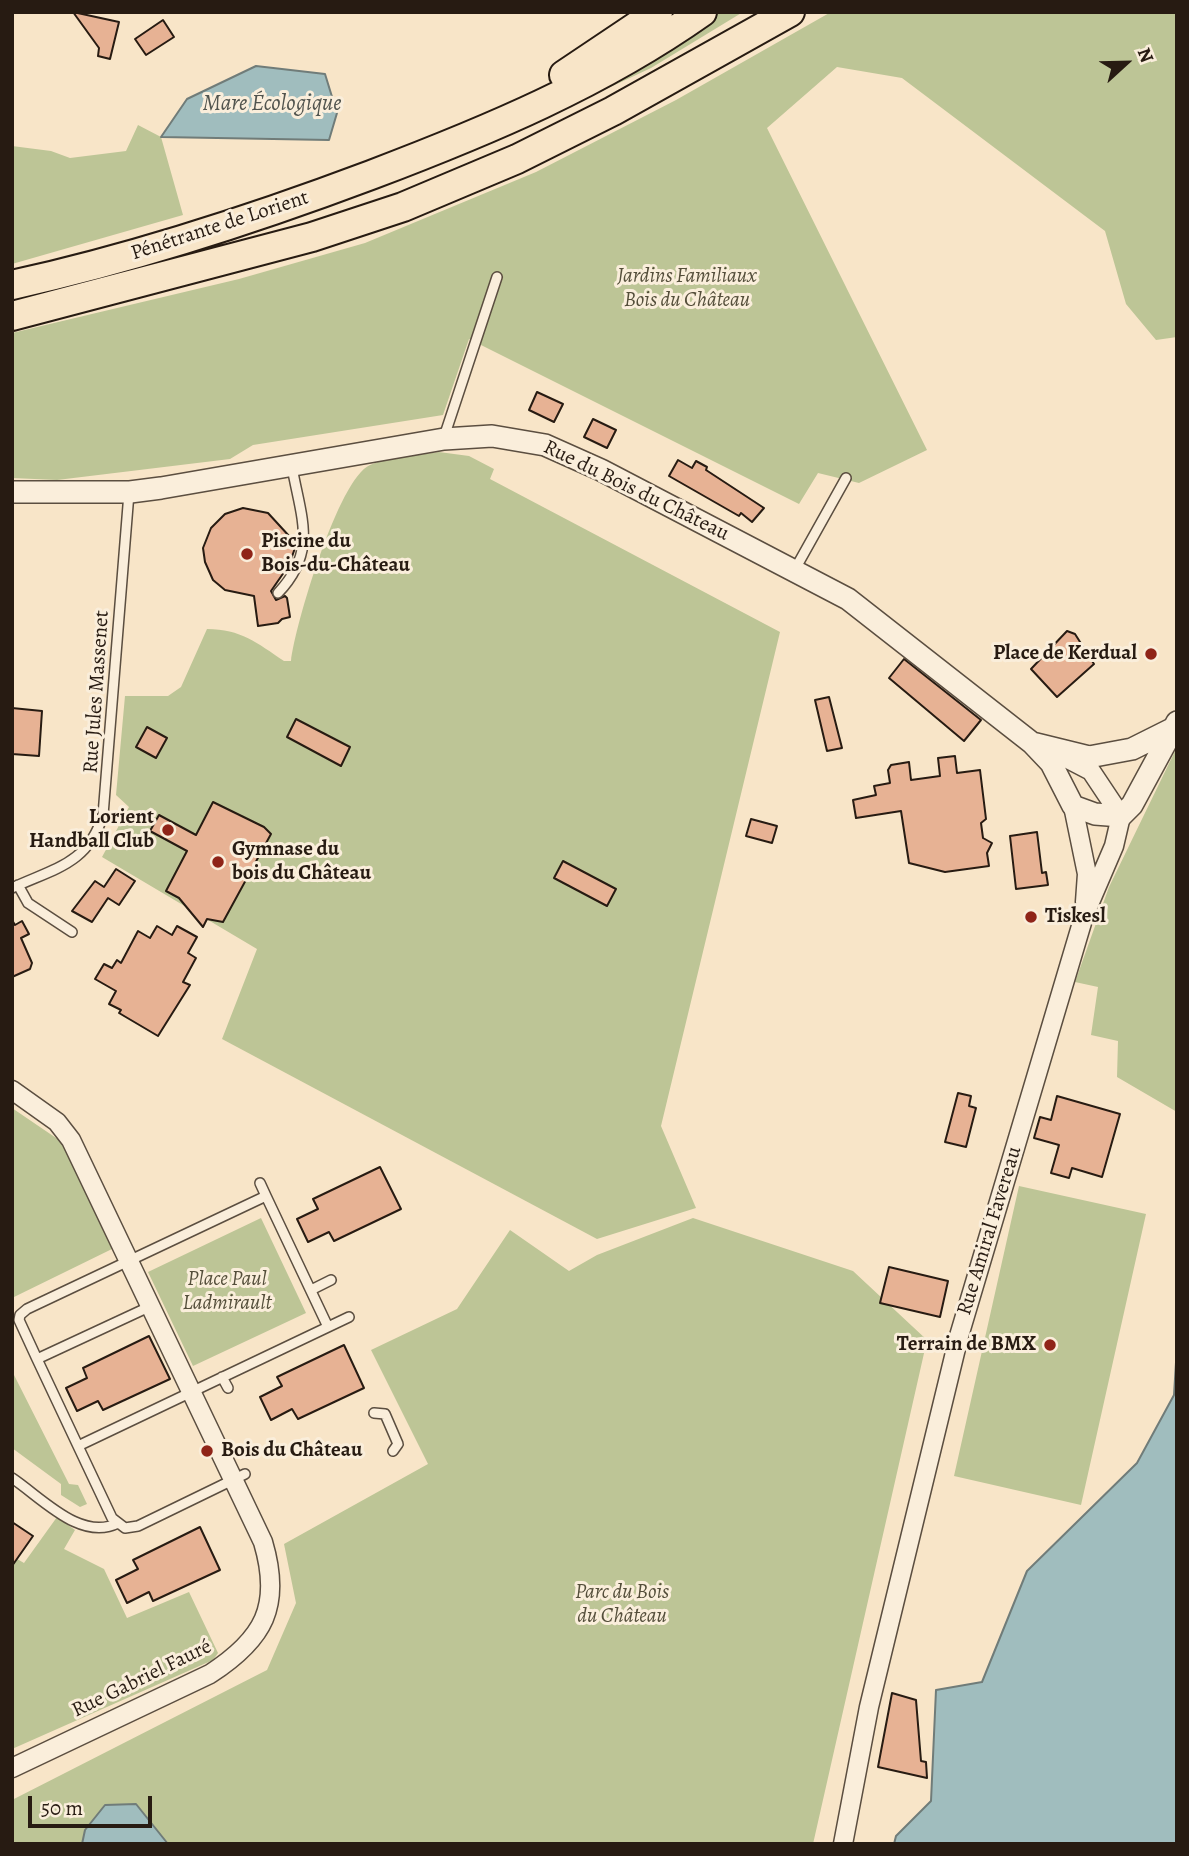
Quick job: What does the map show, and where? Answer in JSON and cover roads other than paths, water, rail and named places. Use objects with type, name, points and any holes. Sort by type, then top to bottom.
[{"type":"highway","points":[[425,155],[480,120],[576,68],[658,12]]},
{"type":"highway","points":[[425,155],[538,108],[650,48],[702,12]]},
{"type":"highway","points":[[312,237],[366,209],[484,158],[616,95],[687,56],[756,12]]},
{"type":"highway","points":[[312,237],[403,208],[517,159],[666,83],[790,12]]},
{"type":"highway","name":"Pénétrante de Lorient","points":[[12,285],[69,272],[285,208],[425,155]]},
{"type":"highway","name":"Pénétrante de Lorient","points":[[12,316],[312,237]]},
{"type":"street","name":"Rue du Bois du Château","points":[[12,492],[130,492],[444,439],[492,436],[545,446],[601,470],[848,599],[1032,743],[1051,763],[1073,806],[1087,874],[1084,916]]},
{"type":"street","name":"Rue du Bois du Château","points":[[1032,743],[1090,757],[1132,749],[1175,725]]},
{"type":"street","name":"Rue Amiral Favereau","points":[[844,1844],[869,1707],[959,1336],[1084,916],[1114,846],[1121,816],[1132,805],[1175,725]]},
{"type":"street","name":"Rue du Bois du Château","points":[[1032,743],[1091,771],[1121,816]]},
{"type":"street","points":[[1073,806],[1095,814],[1121,816]]},
{"type":"street","name":"Rue Gabriel Fauré","points":[[12,1090],[65,1130],[192,1391],[258,1515],[270,1573],[266,1614],[253,1640],[210,1674],[12,1768]]},
{"type":"lane","points":[[444,439],[497,276]]},
{"type":"lane","points":[[278,593],[295,575],[305,545],[291,465]]},
{"type":"lane","points":[[794,571],[846,478]]},
{"type":"lane","name":"Rue Jules Massenet","points":[[15,887],[82,853],[98,833],[103,815],[130,492]]},
{"type":"lane","points":[[15,887],[28,903],[72,932]]},
{"type":"lane","points":[[260,1184],[328,1327]]},
{"type":"lane","points":[[239,1477],[138,1526],[125,1528],[118,1523],[112,1518],[20,1325],[20,1315],[266,1196]]},
{"type":"lane","points":[[311,1290],[331,1280]]},
{"type":"lane","points":[[37,1359],[151,1306]]},
{"type":"lane","points":[[78,1446],[349,1317]]},
{"type":"lane","points":[[222,1377],[228,1388]]},
{"type":"lane","points":[[374,1413],[385,1414],[393,1427],[398,1441],[393,1451]]},
{"type":"lane","points":[[12,1478],[80,1525],[100,1530],[118,1523]]},
{"type":"water","name":"Mare Écologique","points":[[256,66],[325,74],[337,113],[329,140],[161,137],[187,99]]},
{"type":"water","points":[[1177,1346],[1177,1844],[894,1844],[896,1836],[931,1801],[936,1690],[982,1682],[1027,1571],[1137,1463],[1174,1395]]},
{"type":"water","points":[[136,1804],[168,1844],[82,1844],[85,1830],[105,1805]]},
{"type":"place","name":"Piscine du Bois-du-Château","points":[[247,554]]},
{"type":"place","name":"Place de Kerdual","points":[[1151,654]]},
{"type":"place","name":"Lorient Handball Club","points":[[168,830]]},
{"type":"place","name":"Gymnase du bois du Château","points":[[218,862]]},
{"type":"place","name":"Tiskesl","points":[[1031,917]]},
{"type":"place","name":"Terrain de BMX","points":[[1050,1345]]},
{"type":"place","name":"Bois du Château","points":[[207,1451]]},
{"type":"park label","name":"Jardins Familiaux Bois du Château","points":[[687,289]]},
{"type":"park label","name":"Place Paul Ladmirault","points":[[227,1292]]},
{"type":"park label","name":"Parc du Bois du Château","points":[[622,1605]]}]
